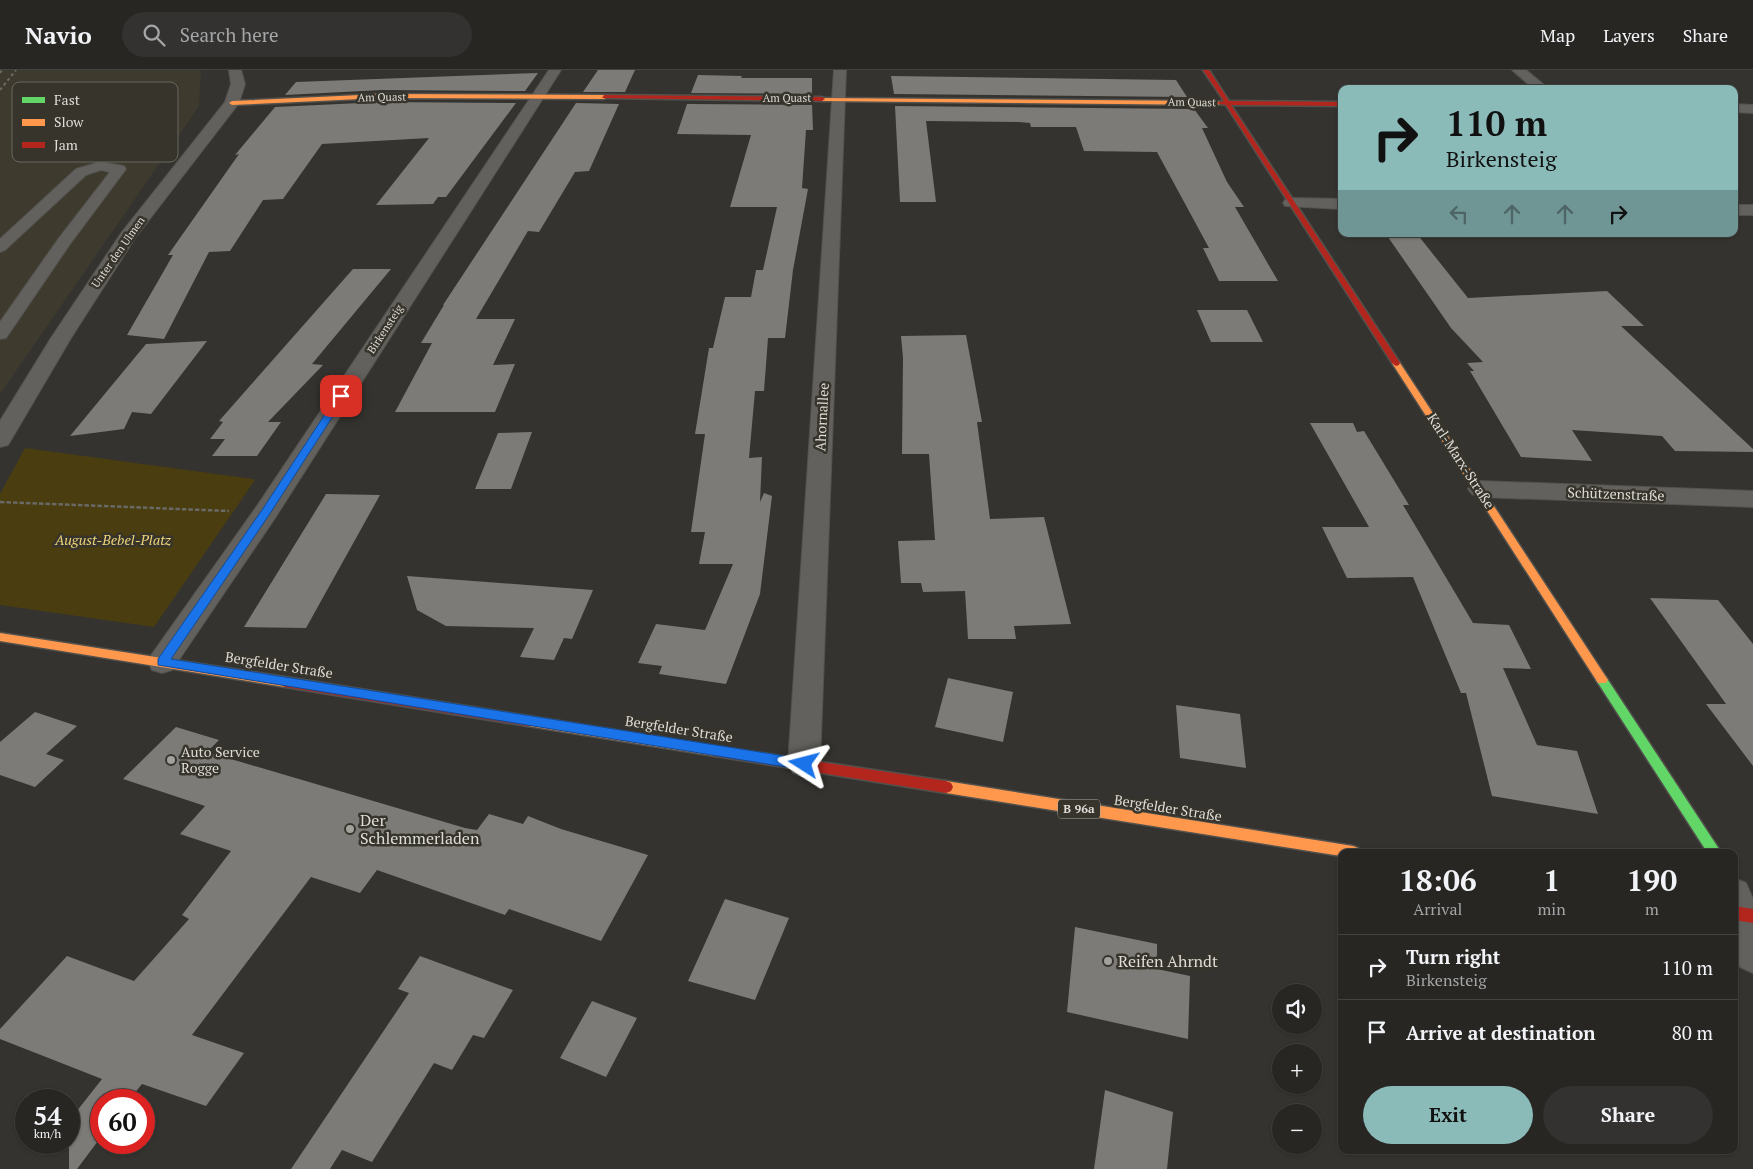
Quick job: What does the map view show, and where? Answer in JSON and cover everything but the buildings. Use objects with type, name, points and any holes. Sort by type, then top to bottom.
[{"type":"street","name":"Unter den Ulmen","points":[[0,440],[61,338],[128,236],[232,103],[238,84],[235,70]]},
{"type":"street","name":"Birkensteig","points":[[162,662],[266,512],[536,96],[555,70]]},
{"type":"street","name":"Ahornallee","points":[[804,764],[840,70]]},
{"type":"street","name":"Karl-Marx-Straße","points":[[1206,70],[1712,849]]},
{"type":"street","points":[[1518,70],[1538,85]]},
{"type":"street","name":"Am Quast","points":[[232,103],[382,96],[536,96],[1338,104]]},
{"type":"street","points":[[1738,108],[1753,108]]},
{"type":"street","points":[[1291,203],[1338,204]]},
{"type":"street","points":[[1738,210],[1753,210]]},
{"type":"street","name":"Schützenstraße","points":[[1480,490],[1753,499]]},
{"type":"street","name":"Bergfelder Straße","points":[[0,637],[1338,850]]},
{"type":"street","points":[[1740,909],[1753,955]]},
{"type":"lane","points":[[0,247],[81,172],[100,166],[120,169],[64,241],[0,334]]},
{"type":"path","points":[[0,502],[266,512]]},
{"type":"shaded area","points":[[0,70],[201,70],[199,106],[178,136],[178,82],[12,82],[12,162],[160,162],[0,394]]},
{"type":"green space","name":"August-Bebel-Platz","points":[[25,448],[255,480],[154,627],[0,605],[0,494]]},
{"type":"railway","points":[[0,90],[16,70]]},
{"type":"traffic: fast","points":[[1602,680],[1712,849]]},
{"type":"traffic: slow","points":[[232,103],[382,96],[604,97]]},
{"type":"traffic: slow","points":[[822,99],[1218,103]]},
{"type":"traffic: slow","points":[[1396,363],[1602,680]]},
{"type":"traffic: slow","points":[[0,637],[285,682]]},
{"type":"traffic: slow","points":[[528,721],[715,751]]},
{"type":"traffic: slow","points":[[946,787],[1338,850]]},
{"type":"traffic: jam","points":[[1206,70],[1396,363]]},
{"type":"traffic: jam","points":[[604,97],[822,99]]},
{"type":"traffic: jam","points":[[1218,103],[1338,104]]},
{"type":"traffic: jam","points":[[285,682],[528,721]]},
{"type":"traffic: jam","points":[[715,751],[946,787]]},
{"type":"traffic: jam","points":[[1738,914],[1753,916]]},
{"type":"place","name":"Auto Service Rogge","points":[[171,760]]},
{"type":"place","name":"Der Schlemmerladen","points":[[350,829]]},
{"type":"place","name":"Reifen Ahrndt","points":[[1108,961]]},
{"type":"route","points":[[341,396],[266,512],[162,662],[804,764]]}]
